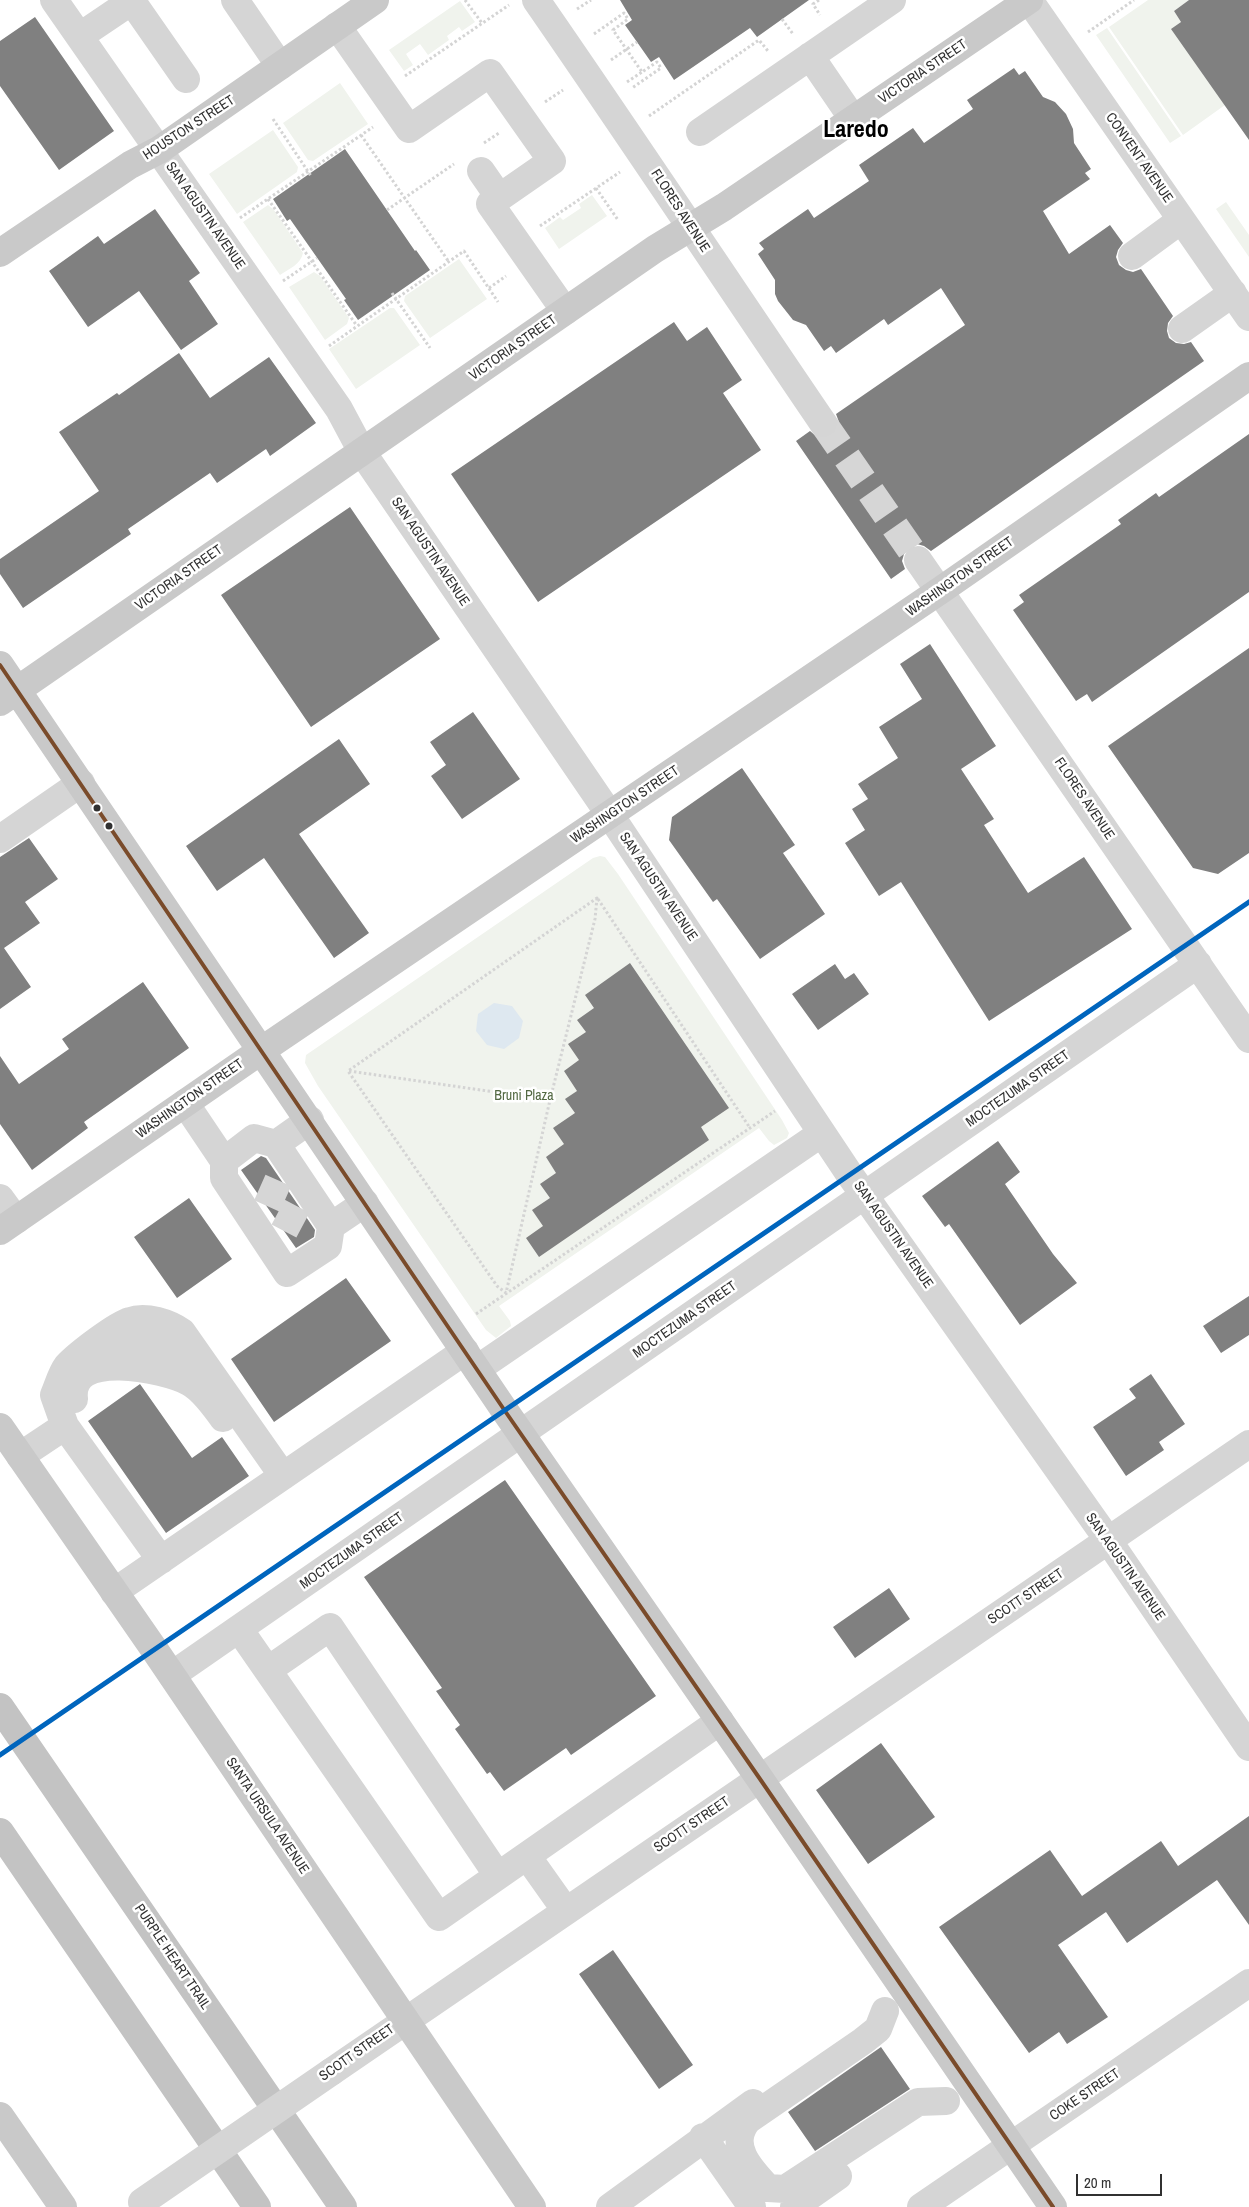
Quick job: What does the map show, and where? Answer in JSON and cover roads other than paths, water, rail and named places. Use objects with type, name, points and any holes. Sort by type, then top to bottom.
[{"type":"highway","name":"PURPLE HEART TRAIL","points":[[0,1707],[343,2207]]},
{"type":"highway","points":[[0,1832],[257,2207]]},
{"type":"main road","name":"HOUSTON STREET","points":[[0,253],[130,165],[159,150],[375,0]]},
{"type":"main road","name":"VICTORIA STREET","points":[[8,696],[655,249],[690,228],[853,120],[1029,0]]},
{"type":"main road","name":"WASHINGTON STREET","points":[[8,1226],[262,1050],[941,590],[1249,376]]},
{"type":"main road","points":[[0,665],[8,696],[81,783],[471,1360],[1053,2207]]},
{"type":"main road","name":"SANTA URSULA AVENUE","points":[[0,1427],[172,1675],[532,2207]]},
{"type":"main road","points":[[0,2116],[63,2207]]},
{"type":"street","name":"SAN AGUSTIN AVENUE","points":[[54,0],[339,409],[362,452],[610,815],[865,1196],[1108,1540],[1249,1747]]},
{"type":"street","points":[[80,36],[131,0],[186,79]]},
{"type":"street","points":[[235,0],[280,66]]},
{"type":"street","name":"FLORES AVENUE","points":[[536,0],[662,183],[690,228],[823,423]]},
{"type":"street","points":[[700,132],[804,49],[892,0]]},
{"type":"street","name":"CONVENT AVENUE","points":[[1029,0],[1249,317]]},
{"type":"street","points":[[337,26],[410,129],[490,73],[552,161],[490,204],[565,311]]},
{"type":"street","points":[[804,49],[853,120]]},
{"type":"street","points":[[470,166],[499,197]]},
{"type":"street","points":[[1132,256],[1182,220]]},
{"type":"street","points":[[1182,329],[1233,293]]},
{"type":"street","name":"FLORES AVENUE","points":[[918,560],[941,590],[1249,1039]]},
{"type":"street","points":[[0,839],[81,783]]},
{"type":"street","name":"MOCTEZUMA STREET","points":[[172,1675],[1198,964]]},
{"type":"street","points":[[185,1103],[224,1161],[224,1178],[262,1216],[279,1242],[288,1273],[328,1246],[332,1226],[365,1203]]},
{"type":"street","points":[[281,1159],[310,1120]]},
{"type":"street","points":[[114,1592],[154,1549],[279,1470],[471,1360],[822,1132]]},
{"type":"street","points":[[224,1161],[254,1138],[281,1159],[304,1194],[332,1226]]},
{"type":"street","points":[[0,1198],[8,1226]]},
{"type":"street","points":[[154,1549],[64,1426],[54,1395],[67,1367],[93,1344],[131,1320],[157,1321],[170,1324],[182,1332],[279,1470]]},
{"type":"street","points":[[154,1549],[143,1510],[76,1414],[74,1391],[83,1375],[99,1367],[124,1365],[163,1373],[190,1382],[212,1402],[247,1452],[279,1470]]},
{"type":"street","points":[[20,1456],[64,1426]]},
{"type":"street","name":"SCOTT STREET","points":[[138,2204],[405,2019],[760,1779],[1249,1444]]},
{"type":"street","points":[[268,1670],[330,1627],[498,1876]]},
{"type":"street","points":[[240,1629],[439,1918],[720,1721]]},
{"type":"street","points":[[527,1856],[566,1910]]},
{"type":"street","name":"COKE STREET","points":[[921,2207],[1249,1982]]},
{"type":"street","points":[[610,2207],[704,2138],[908,1995]]},
{"type":"street","points":[[884,2011],[878,2029],[748,2120],[741,2128],[739,2146],[751,2169],[768,2188],[785,2189],[918,2102],[946,2101]]},
{"type":"street","points":[[794,2207],[969,2085]]},
{"type":"street","points":[[704,2138],[752,2207]]},
{"type":"tunnel","points":[[823,423],[918,560]]},
{"type":"tunnel","points":[[267,1206],[282,1172]]},
{"type":"tunnel","points":[[284,1231],[301,1199]]},
{"type":"district","name":"Laredo","points":[[856,131]]},
{"type":"park label","name":"Bruni Plaza","points":[[524,1096]]}]
